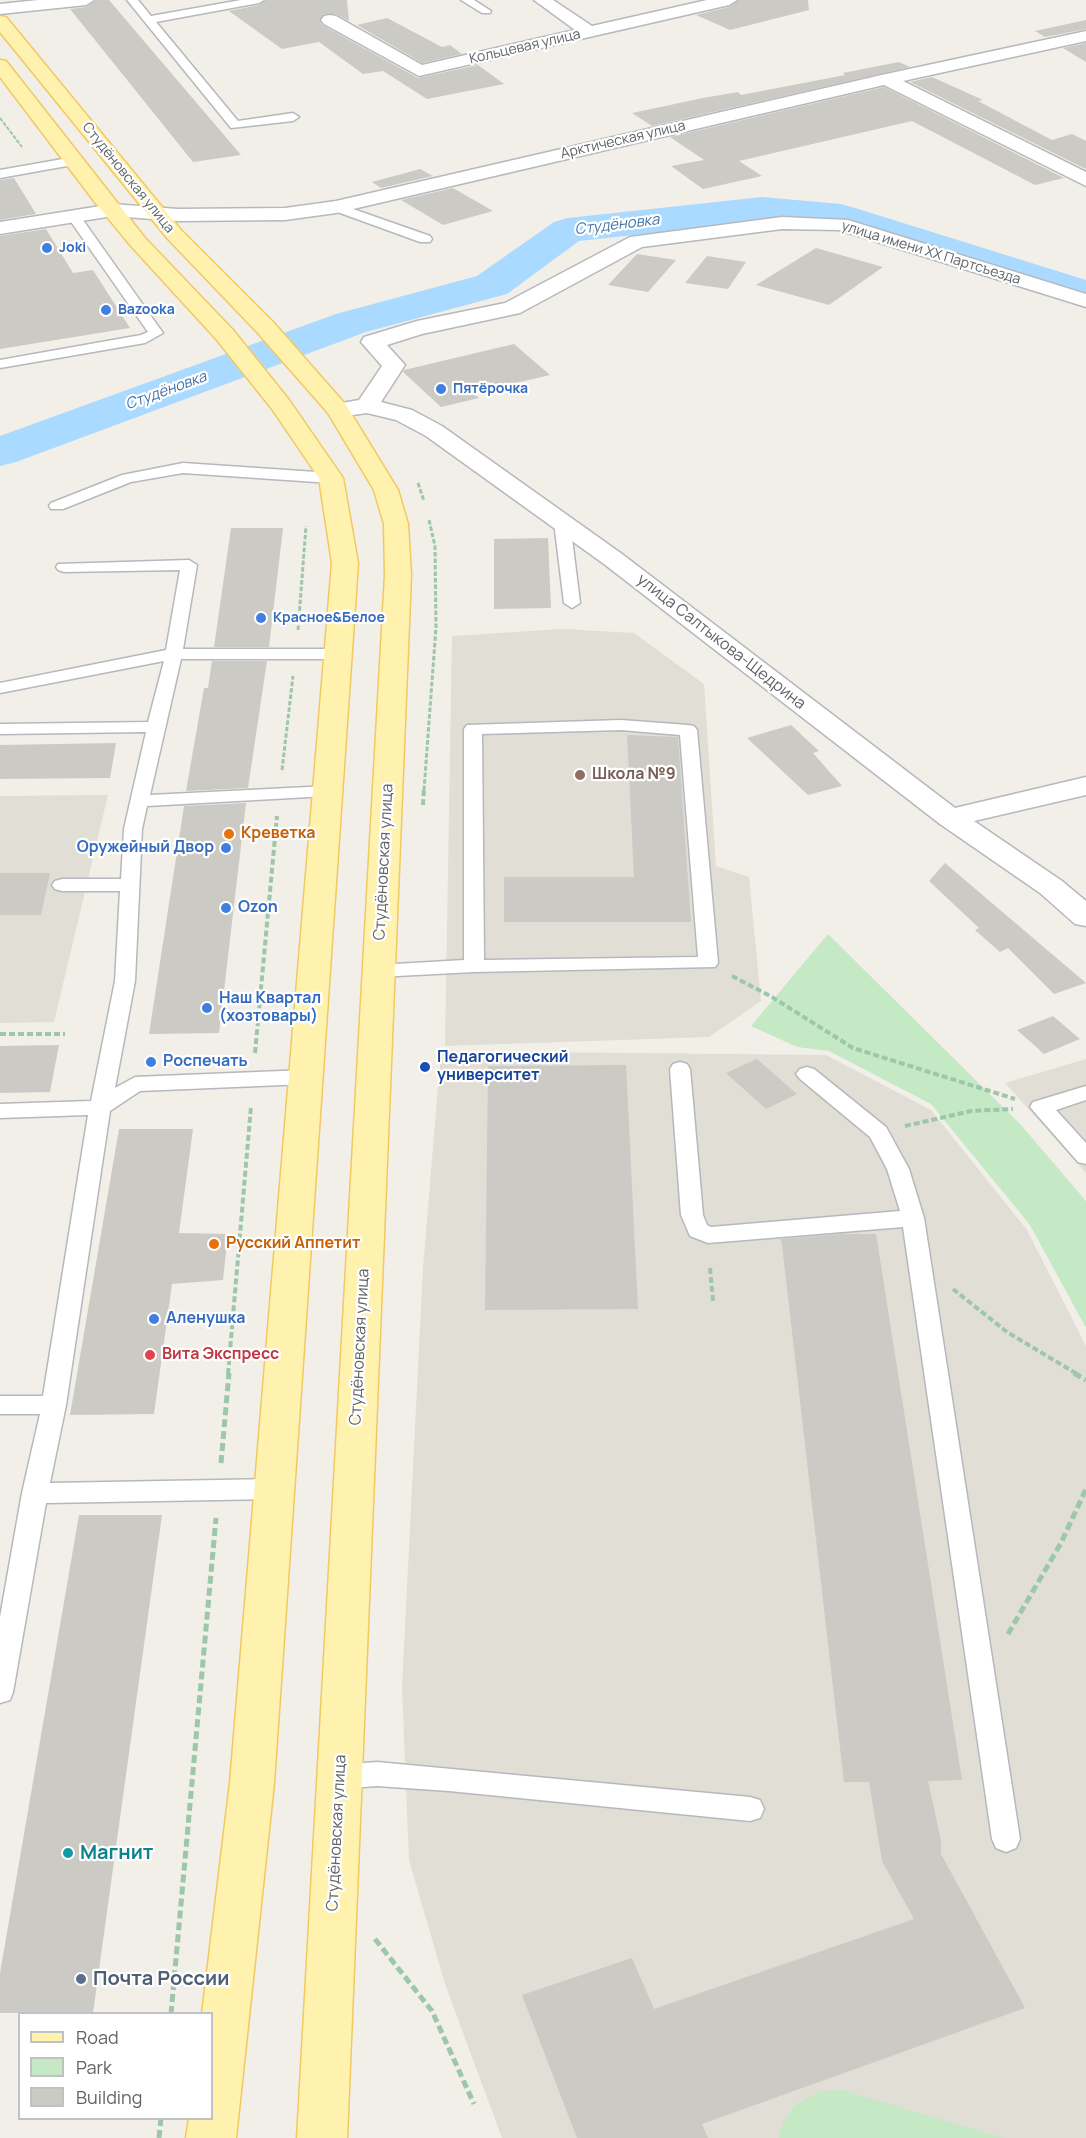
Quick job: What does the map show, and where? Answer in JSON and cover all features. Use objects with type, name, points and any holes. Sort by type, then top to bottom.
[{"type":"main road","name":"Студёновская улица","points":[[0,21],[174,234],[343,404],[386,490],[396,524],[398,575],[322,2138]]},
{"type":"main road","name":"Студёновская улица","points":[[2,71],[138,242],[225,335],[281,405],[315,478]]},
{"type":"main road","points":[[107,204],[127,201],[139,191]]},
{"type":"main road","points":[[138,242],[143,231],[154,229],[174,234]]},
{"type":"main road","points":[[213,2115],[252,1783],[345,563],[315,478]]},
{"type":"street","points":[[0,9],[86,0]]},
{"type":"street","points":[[542,0],[588,32]]},
{"type":"street","name":"Кольцевая улица","points":[[330,20],[419,71],[729,0]]},
{"type":"street","name":"Арктическая улица","points":[[0,228],[73,216],[107,204],[178,215],[285,214],[336,207],[886,79],[1086,36]]},
{"type":"street","points":[[886,79],[1086,180]]},
{"type":"street","name":"улица имени ХХ Партсъезда","points":[[343,404],[394,365],[372,342],[417,328],[512,308],[637,241],[782,223],[841,224],[1086,301]]},
{"type":"street","name":"улица Салтыкова-Щедрина","points":[[343,404],[404,415],[434,430],[562,522],[950,818],[1051,887],[1086,917]]},
{"type":"street","points":[[950,818],[1086,786]]},
{"type":"lane","points":[[132,0],[235,125],[293,117]]},
{"type":"lane","points":[[150,20],[259,0]]},
{"type":"lane","points":[[466,0],[486,11]]},
{"type":"lane","points":[[0,174],[74,161]]},
{"type":"lane","points":[[336,207],[425,239]]},
{"type":"lane","points":[[0,364],[145,339],[156,333],[73,216]]},
{"type":"lane","points":[[57,506],[127,478],[183,468],[315,478]]},
{"type":"lane","points":[[562,522],[572,603]]},
{"type":"lane","points":[[0,1692],[35,1493],[54,1405],[100,1108],[125,981],[133,829],[174,654],[189,565],[64,567]]},
{"type":"lane","points":[[0,688],[174,654],[339,654]]},
{"type":"lane","points":[[378,971],[474,966],[708,963],[688,730],[621,725],[473,729],[474,966]]},
{"type":"lane","points":[[0,729],[156,727]]},
{"type":"lane","points":[[138,801],[328,791]]},
{"type":"lane","points":[[62,885],[130,885]]},
{"type":"lane","points":[[680,1069],[692,1215],[698,1230],[708,1235],[913,1218]]},
{"type":"lane","points":[[807,1074],[878,1132],[898,1169],[913,1218],[1006,1839]]},
{"type":"lane","points":[[0,1111],[100,1108],[135,1084],[306,1077]]},
{"type":"lane","points":[[1086,1093],[1041,1107],[1086,1157]]},
{"type":"lane","points":[[0,1405],[54,1405]]},
{"type":"lane","points":[[35,1493],[274,1489]]},
{"type":"lane","points":[[339,1777],[377,1774],[449,1779],[750,1809]]},
{"type":"path","points":[[171,2012],[219,1490],[252,1080],[279,794],[296,653],[306,523],[315,478]]},
{"type":"path","points":[[708,963],[772,997],[853,1048],[1041,1107]]},
{"type":"path","points":[[0,1035],[65,1034]]},
{"type":"path","points":[[878,1132],[970,1111],[1041,1107]]},
{"type":"path","points":[[920,1263],[1007,1332],[1086,1380]]},
{"type":"path","points":[[710,1268],[713,1301]]},
{"type":"path","points":[[982,1680],[1061,1543],[1086,1490]]},
{"type":"path","points":[[432,2011],[474,2104]]},
{"type":"path","points":[[159,2138],[161,2120]]},
{"type":"shaded area","name":"Школа №9","points":[[562,629],[634,633],[704,684],[716,866],[749,877],[761,1001],[709,1037],[445,1046],[452,636]]},
{"type":"shaded area","points":[[108,795],[54,1022],[0,1023],[0,796]]},
{"type":"shaded area","points":[[441,1051],[826,1055],[931,1110],[1027,1230],[1086,1346],[1086,2138],[502,2138],[445,1984],[409,1860],[402,1687],[423,1268]]},
{"type":"shaded area","points":[[1086,1059],[1086,1173],[1005,1083]]},
{"type":"green space","points":[[828,934],[1021,1125],[1086,1201],[1086,1328],[1030,1225],[931,1104],[829,1051],[797,1047],[751,1026]]},
{"type":"green space","points":[[842,2090],[1003,2138],[779,2138],[783,2123],[795,2105],[821,2091]]},
{"type":"building","points":[[96,0],[109,0],[241,155],[193,162],[70,9],[86,7]]},
{"type":"building","points":[[266,0],[347,0],[349,21],[336,14],[324,14],[319,20],[322,25],[418,78],[478,65],[504,84],[427,99],[383,71],[363,74],[319,42],[282,49],[229,11],[259,5]]},
{"type":"building","points":[[739,0],[808,0],[809,10],[730,30],[696,15],[729,7]]},
{"type":"building","points":[[387,18],[442,47],[450,45],[462,54],[422,63],[357,25]]},
{"type":"building","points":[[1086,20],[1086,29],[1045,37],[1035,31]]},
{"type":"building","points":[[1086,43],[1086,62],[1063,48]]},
{"type":"building","points":[[899,62],[910,67],[652,126],[632,113],[738,92],[741,95]]},
{"type":"building","points":[[932,77],[983,100],[978,101],[1052,140],[1072,134],[1086,141],[1086,169],[910,82]]},
{"type":"building","points":[[884,87],[1064,178],[1035,185],[912,121],[739,161],[762,176],[703,189],[671,166],[704,160],[670,137]]},
{"type":"building","points":[[420,169],[433,176],[381,188],[372,182]]},
{"type":"building","points":[[14,178],[36,214],[0,220],[0,180]]},
{"type":"building","points":[[453,188],[493,211],[443,225],[401,200]]},
{"type":"building","points":[[46,229],[73,273],[93,270],[130,328],[0,349],[0,236]]},
{"type":"building","points":[[816,248],[883,267],[829,305],[756,285]]},
{"type":"building","points":[[637,254],[676,260],[648,292],[608,285]]},
{"type":"building","points":[[707,256],[746,262],[728,289],[685,283]]},
{"type":"building","points":[[514,344],[550,375],[473,393],[479,398],[441,407],[403,372],[404,370]]},
{"type":"building","points":[[231,528],[283,528],[269,647],[214,647]]},
{"type":"building","points":[[548,538],[551,608],[494,609],[494,539]]},
{"type":"building","points":[[212,661],[267,661],[248,788],[186,791],[204,688],[208,688]]},
{"type":"building","points":[[791,725],[819,751],[813,753],[842,786],[808,795],[747,738]]},
{"type":"building","points":[[627,735],[678,737],[691,922],[504,922],[504,877],[634,877]]},
{"type":"building","points":[[116,743],[110,778],[0,779],[0,745]]},
{"type":"building","points":[[246,803],[219,1033],[149,1034],[184,806]]},
{"type":"building","points":[[945,863],[1086,983],[1054,994],[1008,948],[1000,952],[975,930],[979,928],[929,881]]},
{"type":"building","points":[[0,873],[50,873],[41,915],[0,915]]},
{"type":"building","points":[[1053,1016],[1080,1039],[1044,1054],[1017,1030]]},
{"type":"building","points":[[59,1045],[50,1092],[0,1093],[0,1046]]},
{"type":"building","points":[[757,1059],[797,1094],[766,1109],[726,1073]]},
{"type":"building","points":[[626,1065],[638,1309],[485,1310],[488,1066]]},
{"type":"building","points":[[119,1129],[193,1129],[179,1233],[228,1234],[223,1280],[172,1284],[154,1414],[70,1415]]},
{"type":"building","points":[[876,1234],[962,1780],[928,1781],[941,1840],[941,1854],[1025,2008],[702,2124],[708,2138],[577,2138],[522,1995],[632,1958],[654,2009],[914,1919],[882,1861],[869,1782],[844,1782],[781,1239]]},
{"type":"building","name":"Магнит","points":[[79,1515],[162,1515],[93,2012],[0,2013],[0,1973]]},
{"type":"waterway","name":"Студёновка","points":[[0,452],[351,323],[492,285],[568,230],[762,209],[841,216],[1086,293]]},
{"type":"place","name":"Joki","points":[[47,248]]},
{"type":"place","name":"Bazooka","points":[[106,310]]},
{"type":"place","name":"Пятёрочка","points":[[441,389]]},
{"type":"place","name":"Красное&Белое","points":[[261,618]]},
{"type":"place","name":"Школа №9","points":[[580,775]]},
{"type":"place","name":"Креветка","points":[[229,834]]},
{"type":"place","name":"Оружейный Двор","points":[[226,848]]},
{"type":"place","name":"Ozon","points":[[226,908]]},
{"type":"place","name":"Наш Квартал (хозтовары)","points":[[207,1008]]},
{"type":"place","name":"Роспечать","points":[[151,1062]]},
{"type":"place","name":"Педагогический университет","points":[[425,1067]]},
{"type":"place","name":"Русский Аппетит","points":[[214,1244]]},
{"type":"place","name":"Аленушка","points":[[154,1319]]},
{"type":"place","name":"Вита Экспресс","points":[[150,1355]]},
{"type":"place","name":"Магнит","points":[[68,1853]]},
{"type":"place","name":"Почта России","points":[[81,1979]]}]
